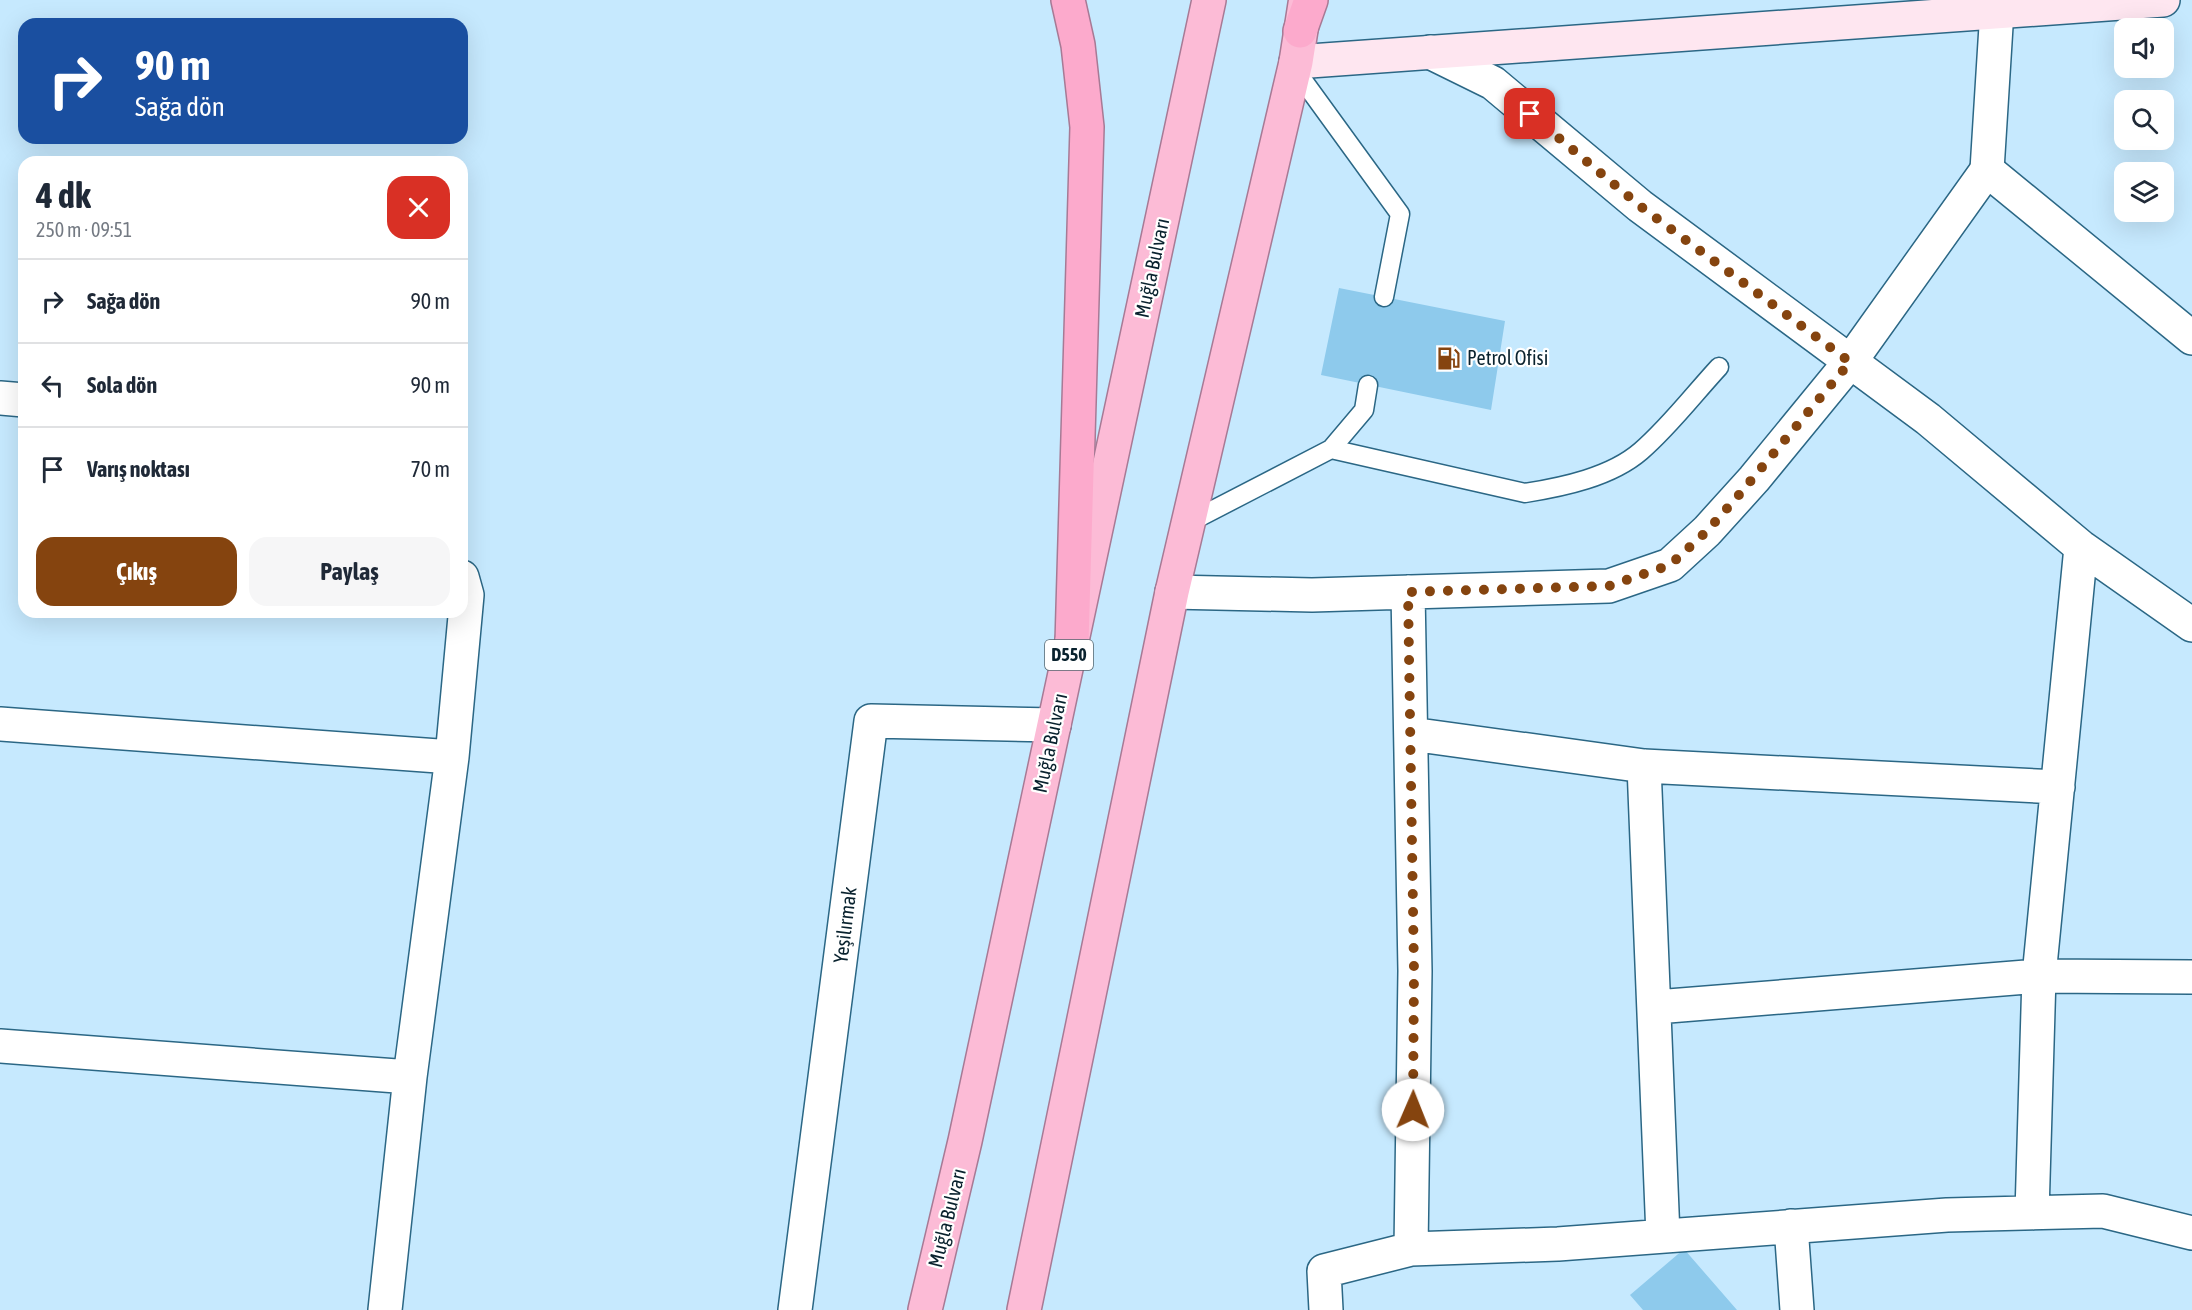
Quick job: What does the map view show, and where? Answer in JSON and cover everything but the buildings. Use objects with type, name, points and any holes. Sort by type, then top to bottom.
[{"type":"highway","points":[[1068,0],[1078,45],[1087,127],[1072,643]]},
{"type":"highway","name":"Muğla Bulvarı","points":[[925,1310],[965,1141],[1209,0]]},
{"type":"highway","points":[[1024,1310],[1172,592],[1299,40],[1311,0]]},
{"type":"main road","points":[[1299,40],[1430,52],[2163,0]]},
{"type":"street","points":[[1172,592],[1312,595],[1609,586],[1670,565],[1707,531],[1850,362],[1987,170],[1997,10]]},
{"type":"street","points":[[1430,52],[1493,83],[1640,206],[1928,419],[2080,546],[2192,625]]},
{"type":"street","points":[[1987,170],[2192,338]]},
{"type":"street","points":[[0,398],[18,400]]},
{"type":"street","points":[[2032,1213],[2039,976],[2080,546]]},
{"type":"street","points":[[1408,592],[1414,971],[1411,1249]]},
{"type":"street","points":[[386,1310],[410,1077],[452,757],[465,618]]},
{"type":"street","name":"Yeşilırmak","points":[[795,1310],[872,721],[1054,725]]},
{"type":"street","points":[[0,724],[452,757]]},
{"type":"street","points":[[1410,734],[1644,766],[2058,787]]},
{"type":"street","points":[[1644,766],[1664,1236]]},
{"type":"street","points":[[1656,1007],[2039,976],[2192,976]]},
{"type":"street","points":[[0,1046],[410,1077]]},
{"type":"street","points":[[1326,1310],[1324,1271],[1411,1249],[1558,1245],[1947,1215],[2103,1211],[2192,1233]]},
{"type":"street","points":[[1791,1226],[1797,1310]]},
{"type":"lane","points":[[1299,40],[1400,214],[1384,297]]},
{"type":"lane","points":[[1331,449],[1525,493],[1555,488],[1603,472],[1640,452],[1719,367]]},
{"type":"lane","points":[[1188,523],[1331,449],[1364,410],[1368,385]]},
{"type":"place","name":"Petrol Ofisi","points":[[1449,358]]},
{"type":"route","points":[[1413,1110],[1414,971],[1408,592],[1609,586],[1670,565],[1707,531],[1754,478],[1850,362],[1640,206],[1530,114]]}]
